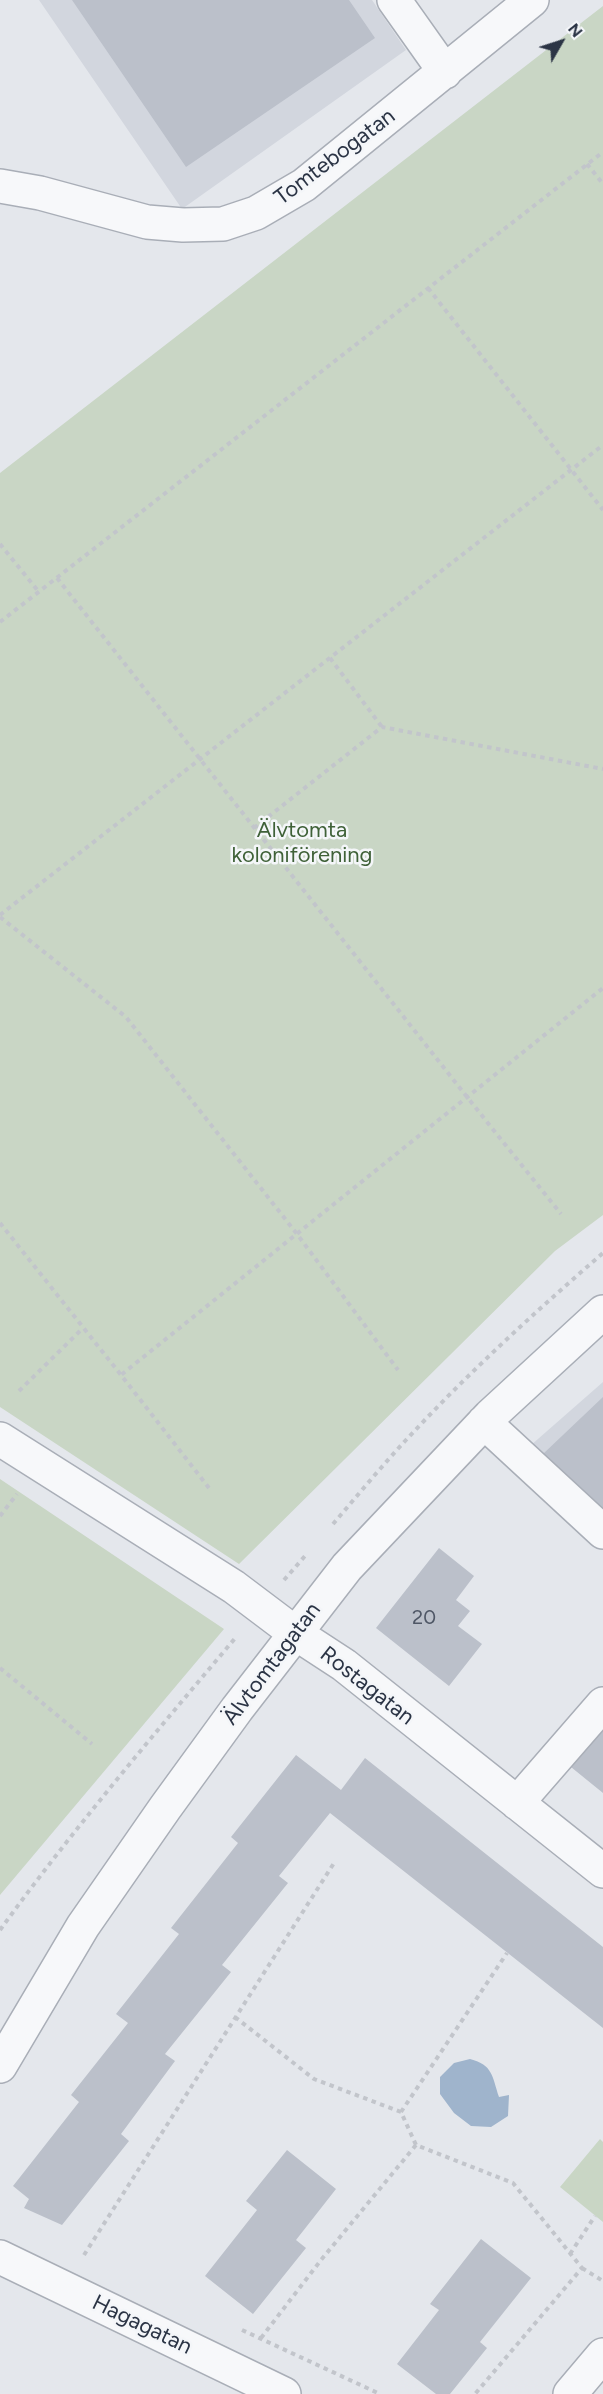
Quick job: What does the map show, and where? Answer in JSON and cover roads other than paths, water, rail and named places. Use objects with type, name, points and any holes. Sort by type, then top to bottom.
[{"type":"street","points":[[394,0],[445,72]]},
{"type":"street","name":"Tomtebogatan","points":[[0,186],[40,193],[147,222],[183,225],[223,224],[256,213],[304,185],[532,0]]},
{"type":"street","name":"Älvtomtagatan","points":[[0,2066],[90,1917],[171,1799],[347,1567],[484,1422],[575,1335],[603,1312]]},
{"type":"street","points":[[484,1422],[603,1532]]},
{"type":"street","name":"Rostagatan","points":[[0,1438],[234,1587],[295,1633],[344,1665],[603,1871]]},
{"type":"street","points":[[517,1803],[603,1704]]},
{"type":"street","name":"Hagagatan","points":[[0,2257],[284,2394]]},
{"type":"street","points":[[570,2394],[603,2355]]},
{"type":"water","points":[[470,2059],[478,2061],[487,2068],[493,2077],[499,2097],[509,2095],[508,2116],[491,2127],[471,2126],[454,2113],[440,2094],[440,2077],[454,2063]]},
{"type":"park label","name":"Älvtomta koloniförening","points":[[302,844]]}]
